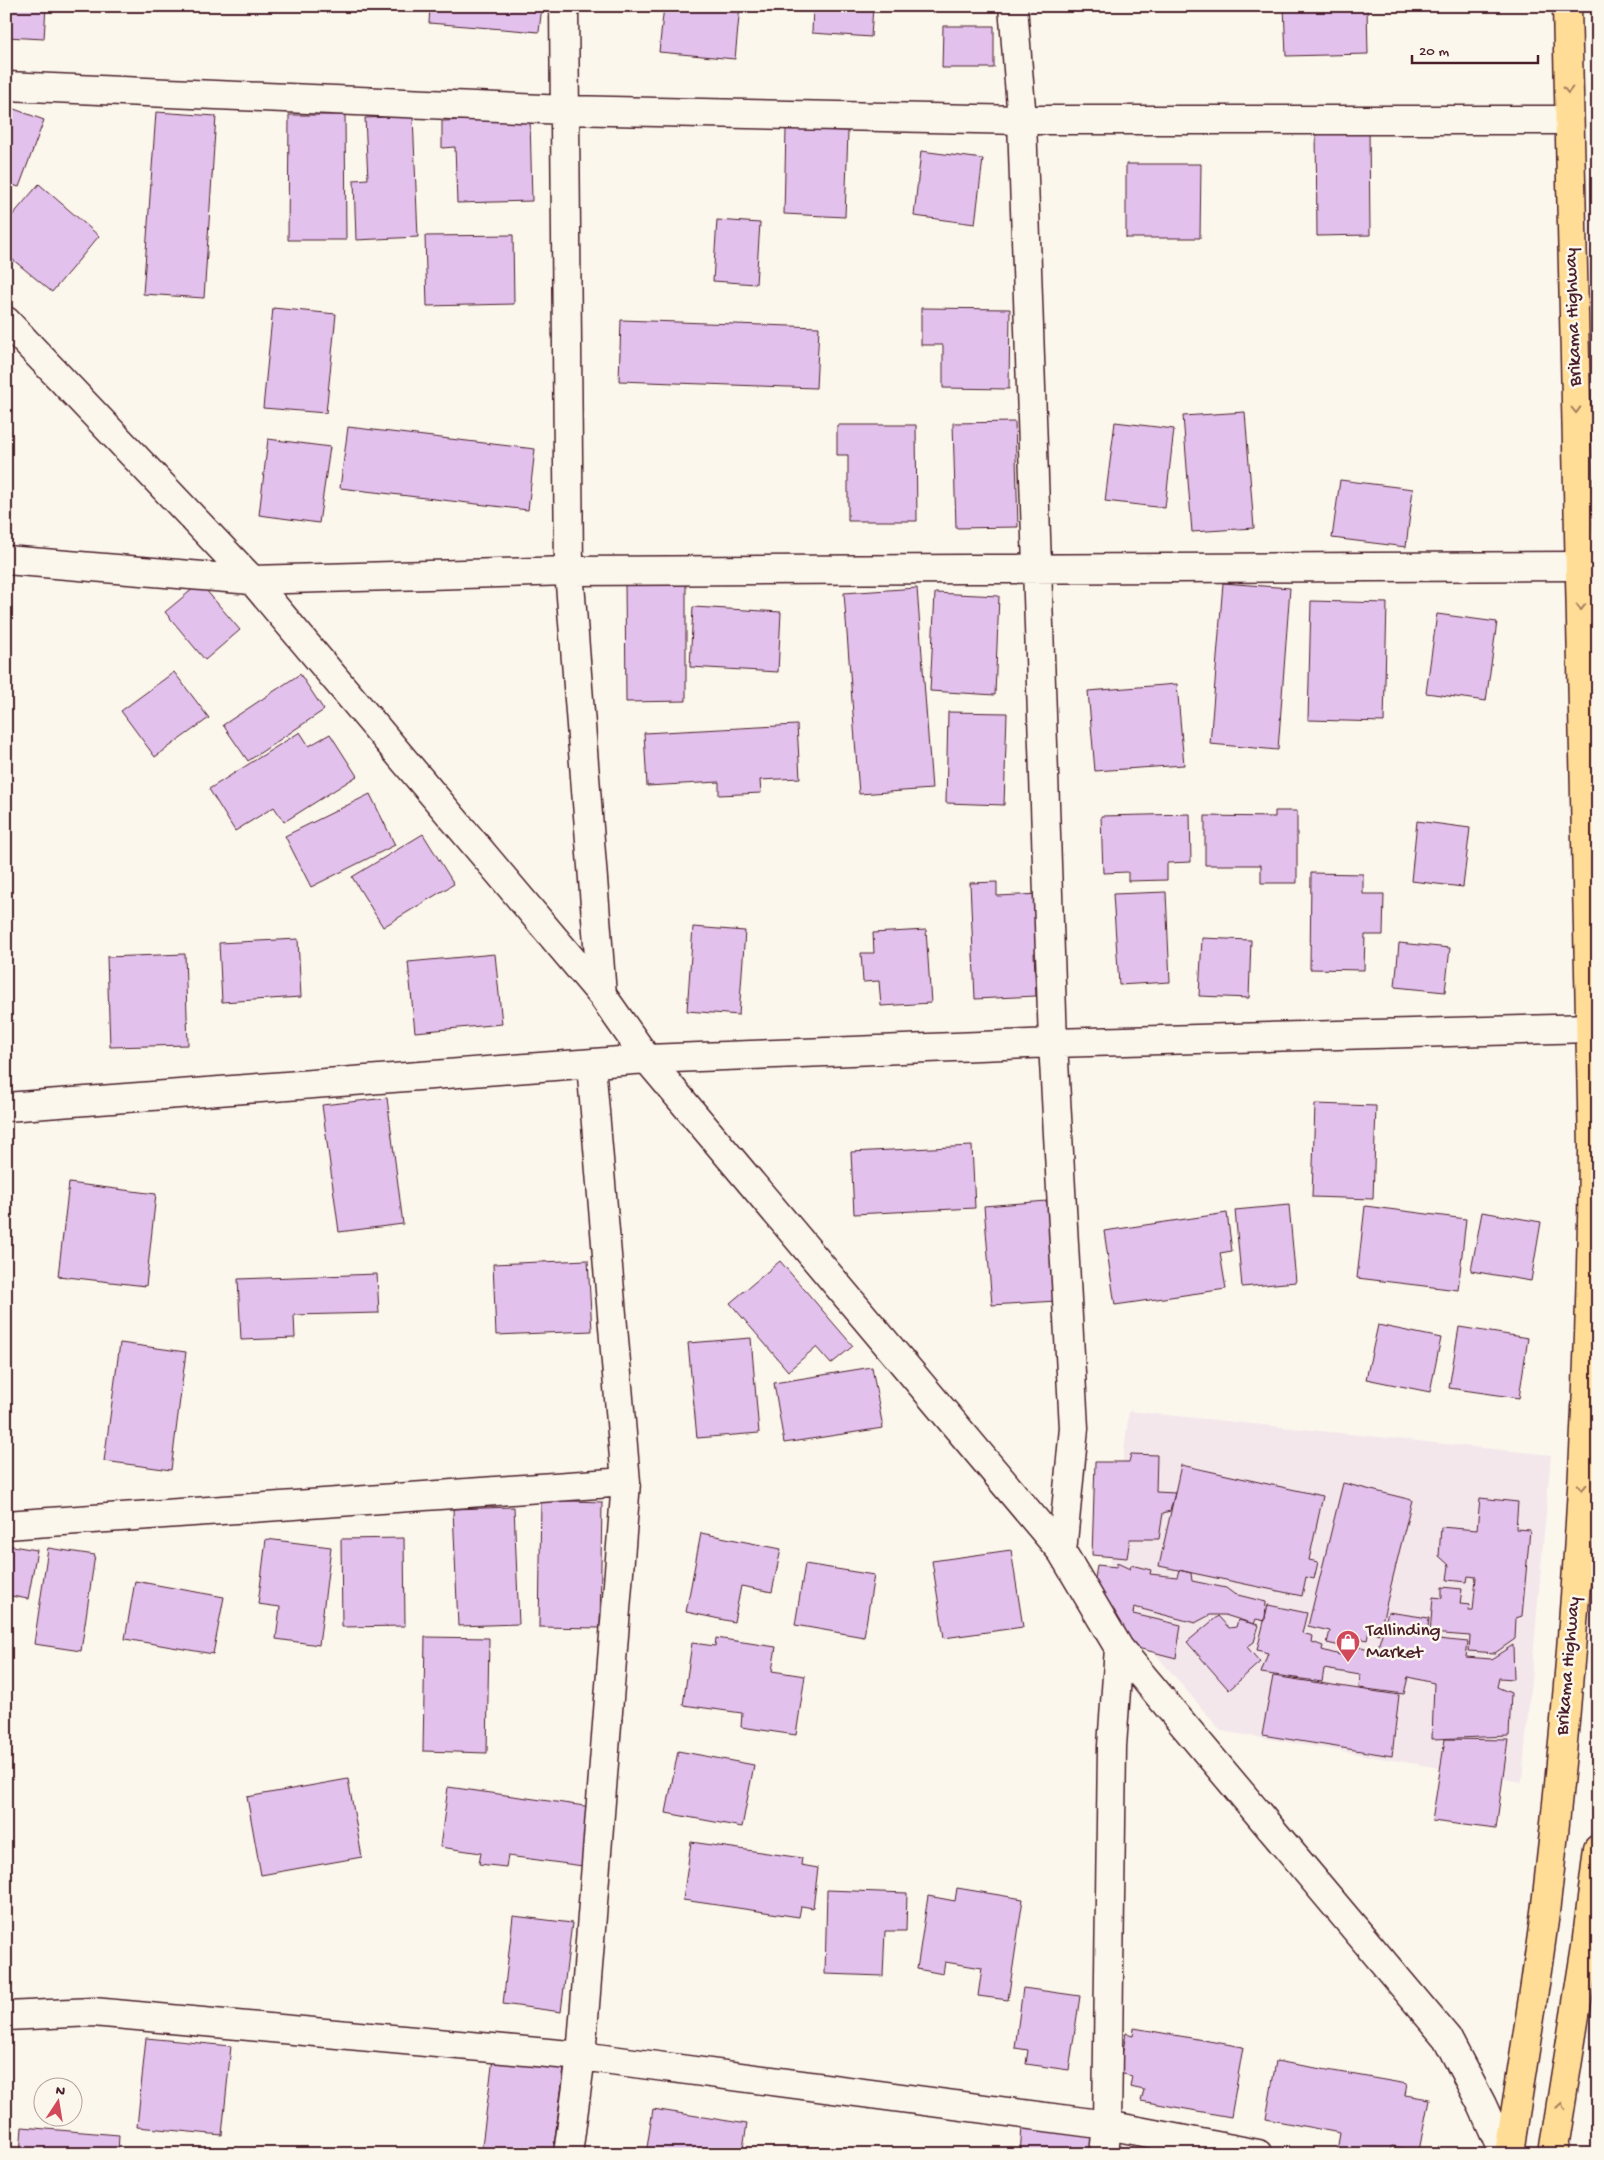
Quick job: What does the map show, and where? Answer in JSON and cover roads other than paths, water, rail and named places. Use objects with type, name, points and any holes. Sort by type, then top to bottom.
[{"type":"highway","name":"Brikama Highway","points":[[1509,2154],[1548,1890],[1573,1645],[1592,1306],[1593,1148],[1591,1028],[1568,120],[1567,6]]},
{"type":"highway","points":[[1553,2154],[1586,1946],[1598,1849]]},
{"type":"street","points":[[564,6],[569,571],[602,995]]},
{"type":"street","points":[[1013,6],[1022,120],[1053,1043],[1074,1428],[1062,1552]]},
{"type":"street","points":[[6,86],[566,110],[1022,120],[1568,120]]},
{"type":"street","points":[[6,321],[252,580],[602,995],[647,1059],[1062,1552],[1119,1648],[1447,2038],[1482,2105],[1504,2154]]},
{"type":"street","points":[[6,560],[252,580],[569,571],[1580,566]]},
{"type":"street","points":[[6,1107],[647,1059],[1053,1043],[1591,1028]]},
{"type":"street","points":[[568,2154],[581,2056],[626,1482],[591,1064]]},
{"type":"street","points":[[6,1525],[626,1482]]},
{"type":"street","points":[[1104,2154],[1107,2125],[1112,1746],[1119,1648]]},
{"type":"street","points":[[6,2016],[93,2012],[581,2056],[1107,2125],[1258,2154]]},
{"type":"place","name":"Tallinding Market","points":[[1348,1663]]}]
